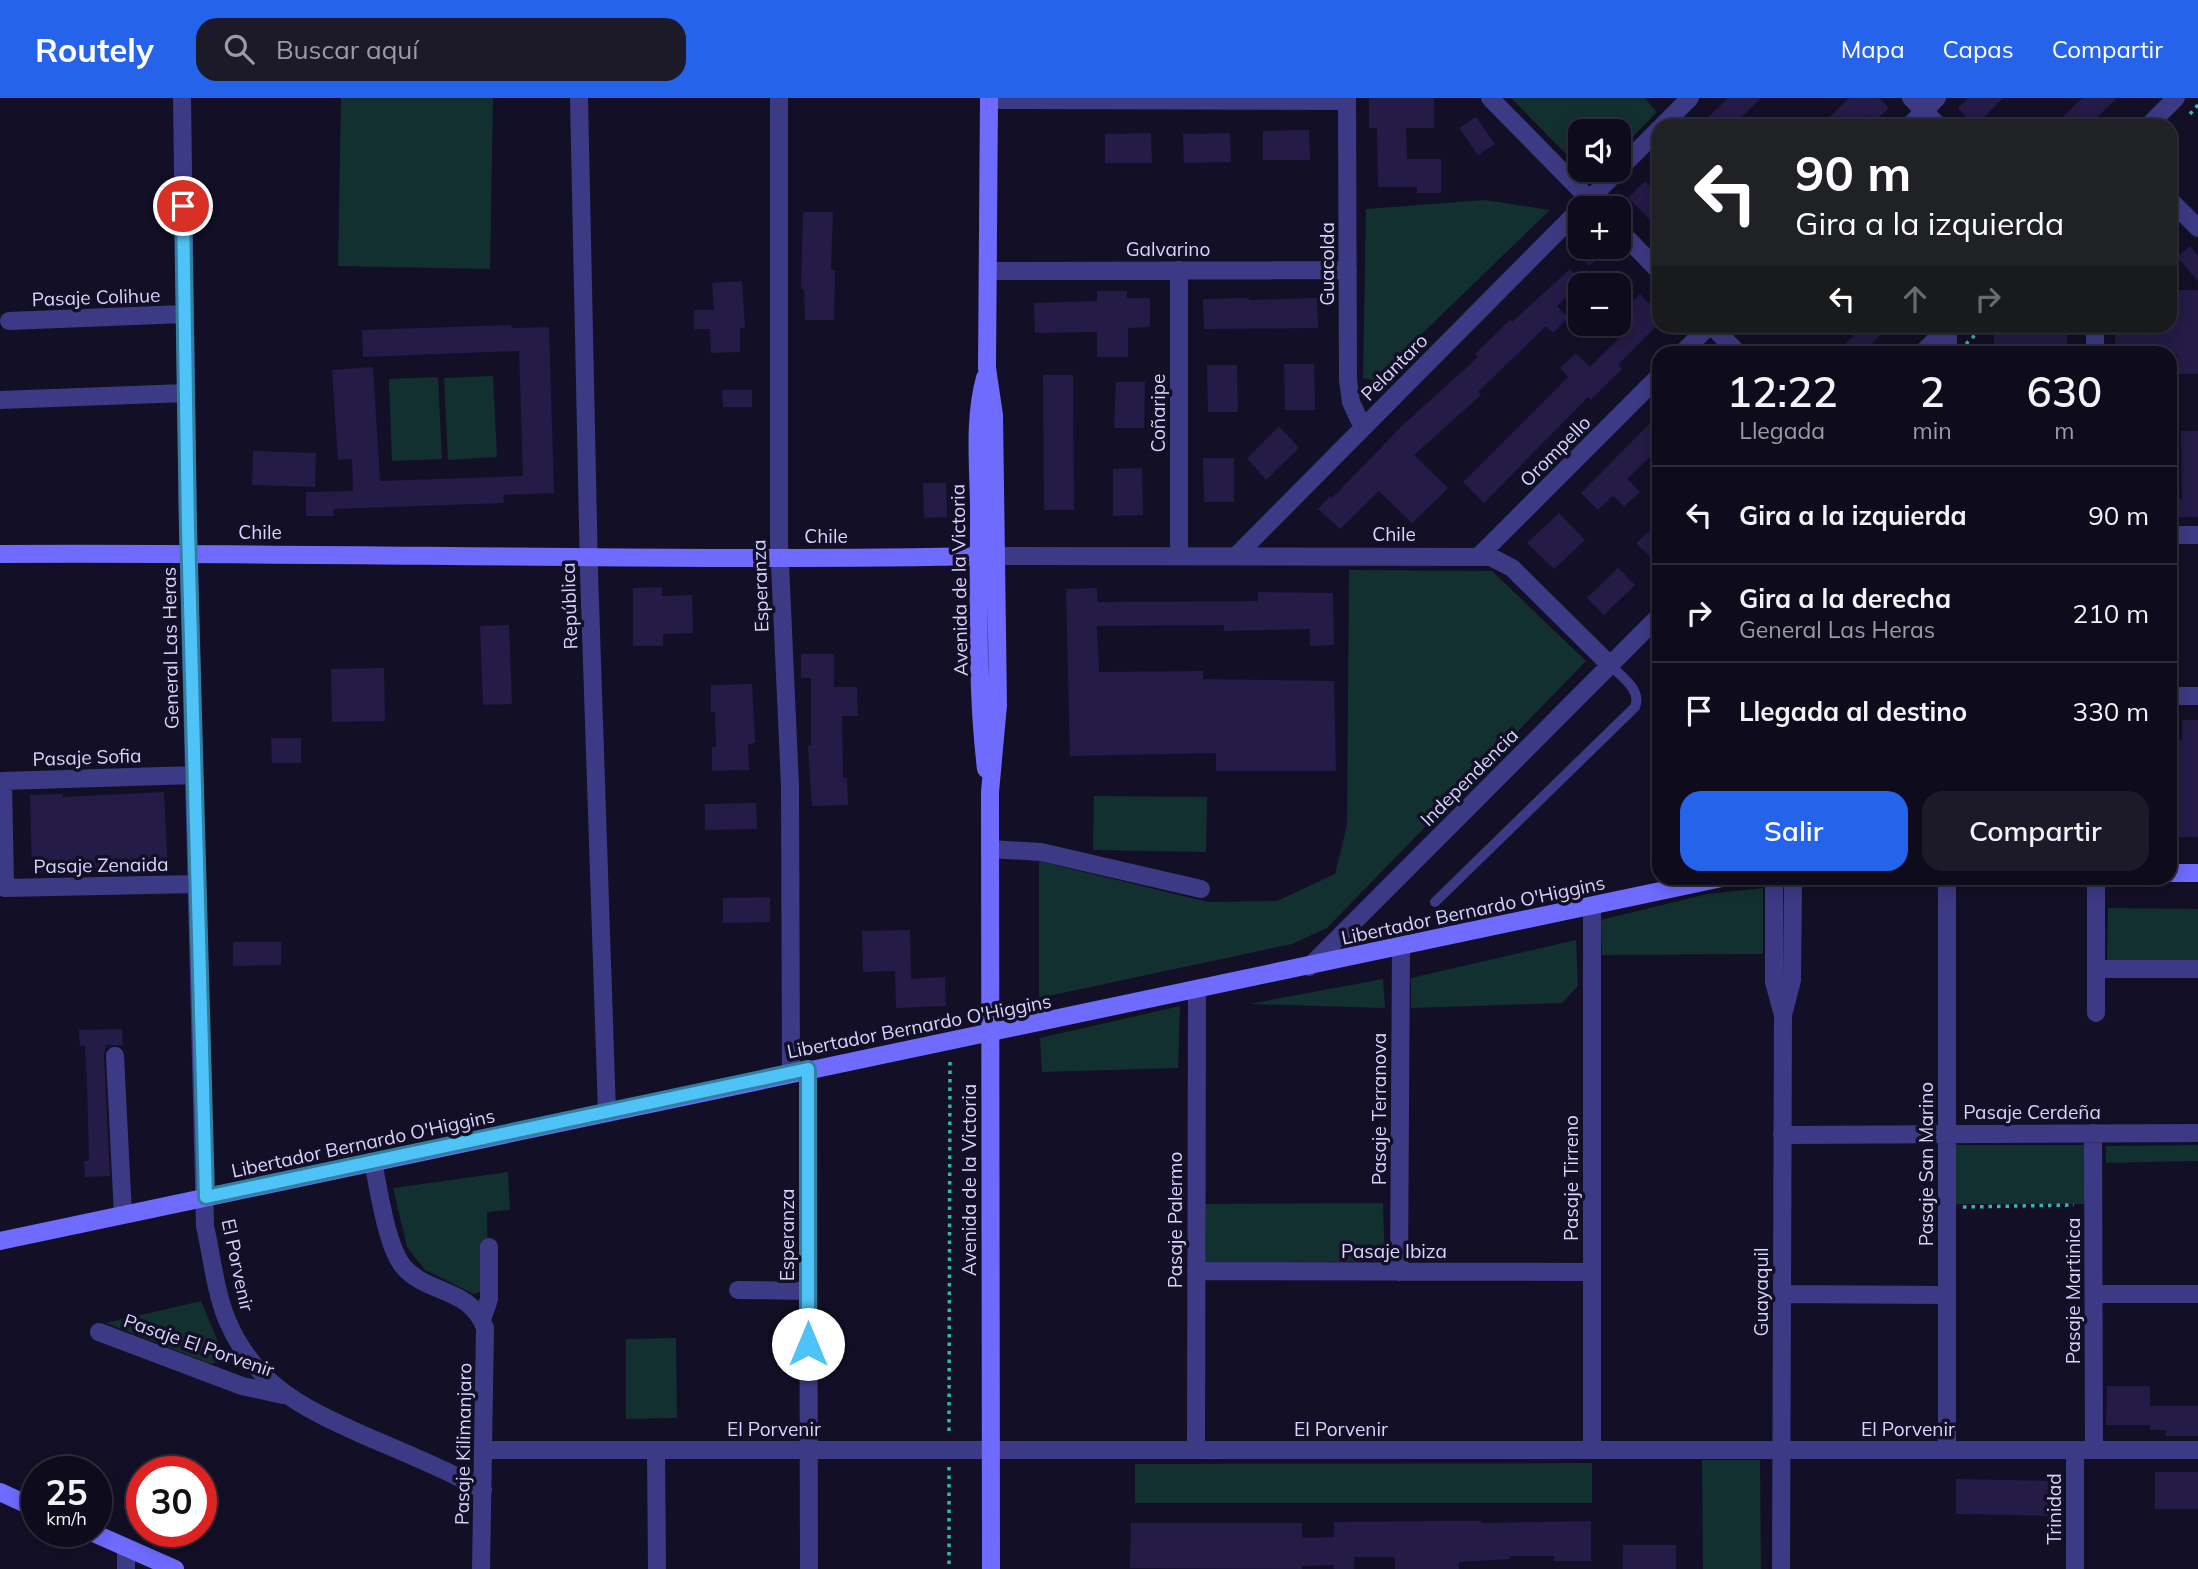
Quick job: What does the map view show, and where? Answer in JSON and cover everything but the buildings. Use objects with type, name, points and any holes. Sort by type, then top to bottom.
[{"type":"street","name":"General Las Heras","points":[[183,98],[188,553],[206,1197]]},
{"type":"street","name":"República","points":[[579,98],[589,556],[607,1112]]},
{"type":"street","name":"Esperanza","points":[[779,98],[779,557],[808,1291],[808,1569]]},
{"type":"street","points":[[1490,98],[1578,196]]},
{"type":"street","points":[[1910,98],[1930,104],[1916,119]]},
{"type":"street","points":[[2155,119],[2176,98]]},
{"type":"street","points":[[989,99],[1347,99]]},
{"type":"street","name":"Avenida de la Victoria","points":[[989,99],[987,368],[994,415],[987,556],[998,705],[990,792],[991,1569]]},
{"type":"street","name":"Guacolda","points":[[1347,99],[1349,391],[1354,412],[1363,428]]},
{"type":"street","name":"Pelantaro","points":[[1667,119],[1679,102]]},
{"type":"street","name":"Pelantaro","points":[[1596,196],[1652,137]]},
{"type":"street","points":[[2177,207],[2198,228]]},
{"type":"street","name":"Pelantaro","points":[[1237,555],[1568,225]]},
{"type":"street","points":[[1631,242],[1652,264]]},
{"type":"street","name":"Coñaripe","points":[[1179,270],[1179,555]]},
{"type":"street","name":"Galvarino","points":[[988,271],[1348,270]]},
{"type":"street","name":"Pasaje Colihue","points":[[9,321],[184,314]]},
{"type":"street","points":[[1689,346],[1703,333]]},
{"type":"street","points":[[1717,333],[1730,346]]},
{"type":"street","points":[[1930,346],[1942,333]]},
{"type":"street","name":"Orompello","points":[[1480,555],[1652,383]]},
{"type":"street","points":[[0,400],[185,393]]},
{"type":"street","points":[[2177,535],[2198,535]]},
{"type":"street","name":"Chile","points":[[0,554],[779,557],[1480,555],[1499,559],[1512,568],[1610,665]]},
{"type":"street","name":"Independencia","points":[[1309,967],[1652,623]]},
{"type":"street","points":[[2177,696],[2198,696]]},
{"type":"street","name":"Pasaje Sofia","points":[[5,888],[3,781],[194,775]]},
{"type":"street","points":[[990,849],[1041,852],[1201,889]]},
{"type":"street","points":[[2177,873],[2198,873]]},
{"type":"street","name":"Pasaje Zenaida","points":[[5,888],[197,884]]},
{"type":"street","name":"Libertador Bernardo O'Higgins","points":[[0,1241],[799,1071],[1197,991],[1690,885]]},
{"type":"street","name":"Guayaquil","points":[[1774,885],[1774,982],[1783,1016],[1781,1569]]},
{"type":"street","name":"Guayaquil","points":[[1783,1016],[1793,980],[1793,885]]},
{"type":"street","name":"Pasaje San Marino","points":[[1947,885],[1947,1450]]},
{"type":"street","points":[[2096,885],[2096,1013]]},
{"type":"street","name":"Pasaje Tirreno","points":[[1592,906],[1592,1450]]},
{"type":"street","name":"Pasaje Terranova","points":[[1399,1272],[1401,947]]},
{"type":"street","points":[[2096,969],[2198,969]]},
{"type":"street","name":"Pasaje Palermo","points":[[1196,1450],[1197,991]]},
{"type":"street","points":[[115,1056],[123,1215]]},
{"type":"street","name":"Pasaje Martinica","points":[[2093,1133],[2094,1450]]},
{"type":"street","name":"Pasaje Cerdeña","points":[[1783,1135],[2198,1133]]},
{"type":"street","points":[[373,1162],[391,1241],[398,1259],[418,1279],[464,1299],[482,1320]]},
{"type":"street","name":"El Porvenir","points":[[206,1197],[205,1226],[221,1303],[251,1362],[286,1396],[314,1413],[483,1490]]},
{"type":"street","name":"Pasaje Kilimanjaro","points":[[481,1569],[485,1337],[482,1320],[489,1299],[489,1247]]},
{"type":"street","name":"Pasaje Ibiza","points":[[1196,1271],[1592,1272]]},
{"type":"street","points":[[738,1290],[808,1291]]},
{"type":"street","points":[[2094,1294],[2198,1293]]},
{"type":"street","points":[[1782,1294],[1947,1295]]},
{"type":"street","name":"Pasaje El Porvenir","points":[[99,1332],[242,1385],[286,1396]]},
{"type":"street","name":"El Porvenir","points":[[484,1450],[2198,1450]]},
{"type":"street","points":[[656,1450],[657,1569]]},
{"type":"street","name":"Trinidad","points":[[2074,1450],[2074,1569]]},
{"type":"street","points":[[0,1492],[21,1501]]},
{"type":"street","points":[[112,1541],[175,1569]]},
{"type":"street","points":[[126,1569],[127,1548]]},
{"type":"lane","points":[[1435,902],[1635,707],[1638,699],[1636,692],[1610,665]]},
{"type":"path","points":[[1966,344],[1977,333]]},
{"type":"path","points":[[949,1041],[949,1569]]},
{"type":"path","points":[[1947,1207],[2094,1205]]},
{"type":"green space","points":[[341,98],[493,98],[490,269],[338,266]]},
{"type":"green space","points":[[1511,98],[1644,98],[1657,112],[1631,139],[1631,119],[1568,119],[1568,156]]},
{"type":"green space","points":[[1484,200],[1550,210],[1374,380],[1363,378],[1366,209]]},
{"type":"green space","points":[[493,376],[497,457],[448,460],[444,378]]},
{"type":"green space","points":[[438,377],[442,459],[392,461],[389,379]]},
{"type":"green space","points":[[1349,570],[1492,571],[1586,661],[1327,928],[1292,944],[1039,998],[1039,861],[1208,902],[1277,901],[1335,874],[1347,825]]},
{"type":"green space","points":[[1094,796],[1207,797],[1206,852],[1093,850]]},
{"type":"green space","points":[[1763,888],[1763,954],[1602,955],[1601,920],[1707,894]]},
{"type":"green space","points":[[2108,908],[2198,909],[2198,964],[2107,964]]},
{"type":"green space","points":[[1576,940],[1578,986],[1562,1003],[1411,1008],[1411,978]]},
{"type":"green space","points":[[1383,979],[1385,1008],[1249,1004]]},
{"type":"green space","points":[[1180,1006],[1178,1068],[1042,1072],[1040,1038]]},
{"type":"green space","points":[[1952,1145],[2085,1145],[2085,1204],[1952,1204]]},
{"type":"green space","points":[[2198,1145],[2198,1161],[2106,1163],[2106,1146]]},
{"type":"green space","points":[[508,1172],[510,1210],[487,1212],[488,1289],[474,1294],[425,1270],[407,1247],[393,1188]]},
{"type":"green space","points":[[1383,1203],[1385,1261],[1202,1264],[1201,1204]]},
{"type":"green space","points":[[201,1301],[224,1356],[221,1361],[211,1364],[106,1323]]},
{"type":"green space","points":[[676,1338],[677,1418],[626,1419],[626,1339]]},
{"type":"green space","points":[[1702,1460],[1760,1460],[1761,1569],[1703,1569]]},
{"type":"green space","points":[[1592,1463],[1592,1503],[1135,1503],[1135,1464]]},
{"type":"route","points":[[183,206],[188,529],[206,1197],[808,1069],[808,1344]]}]
